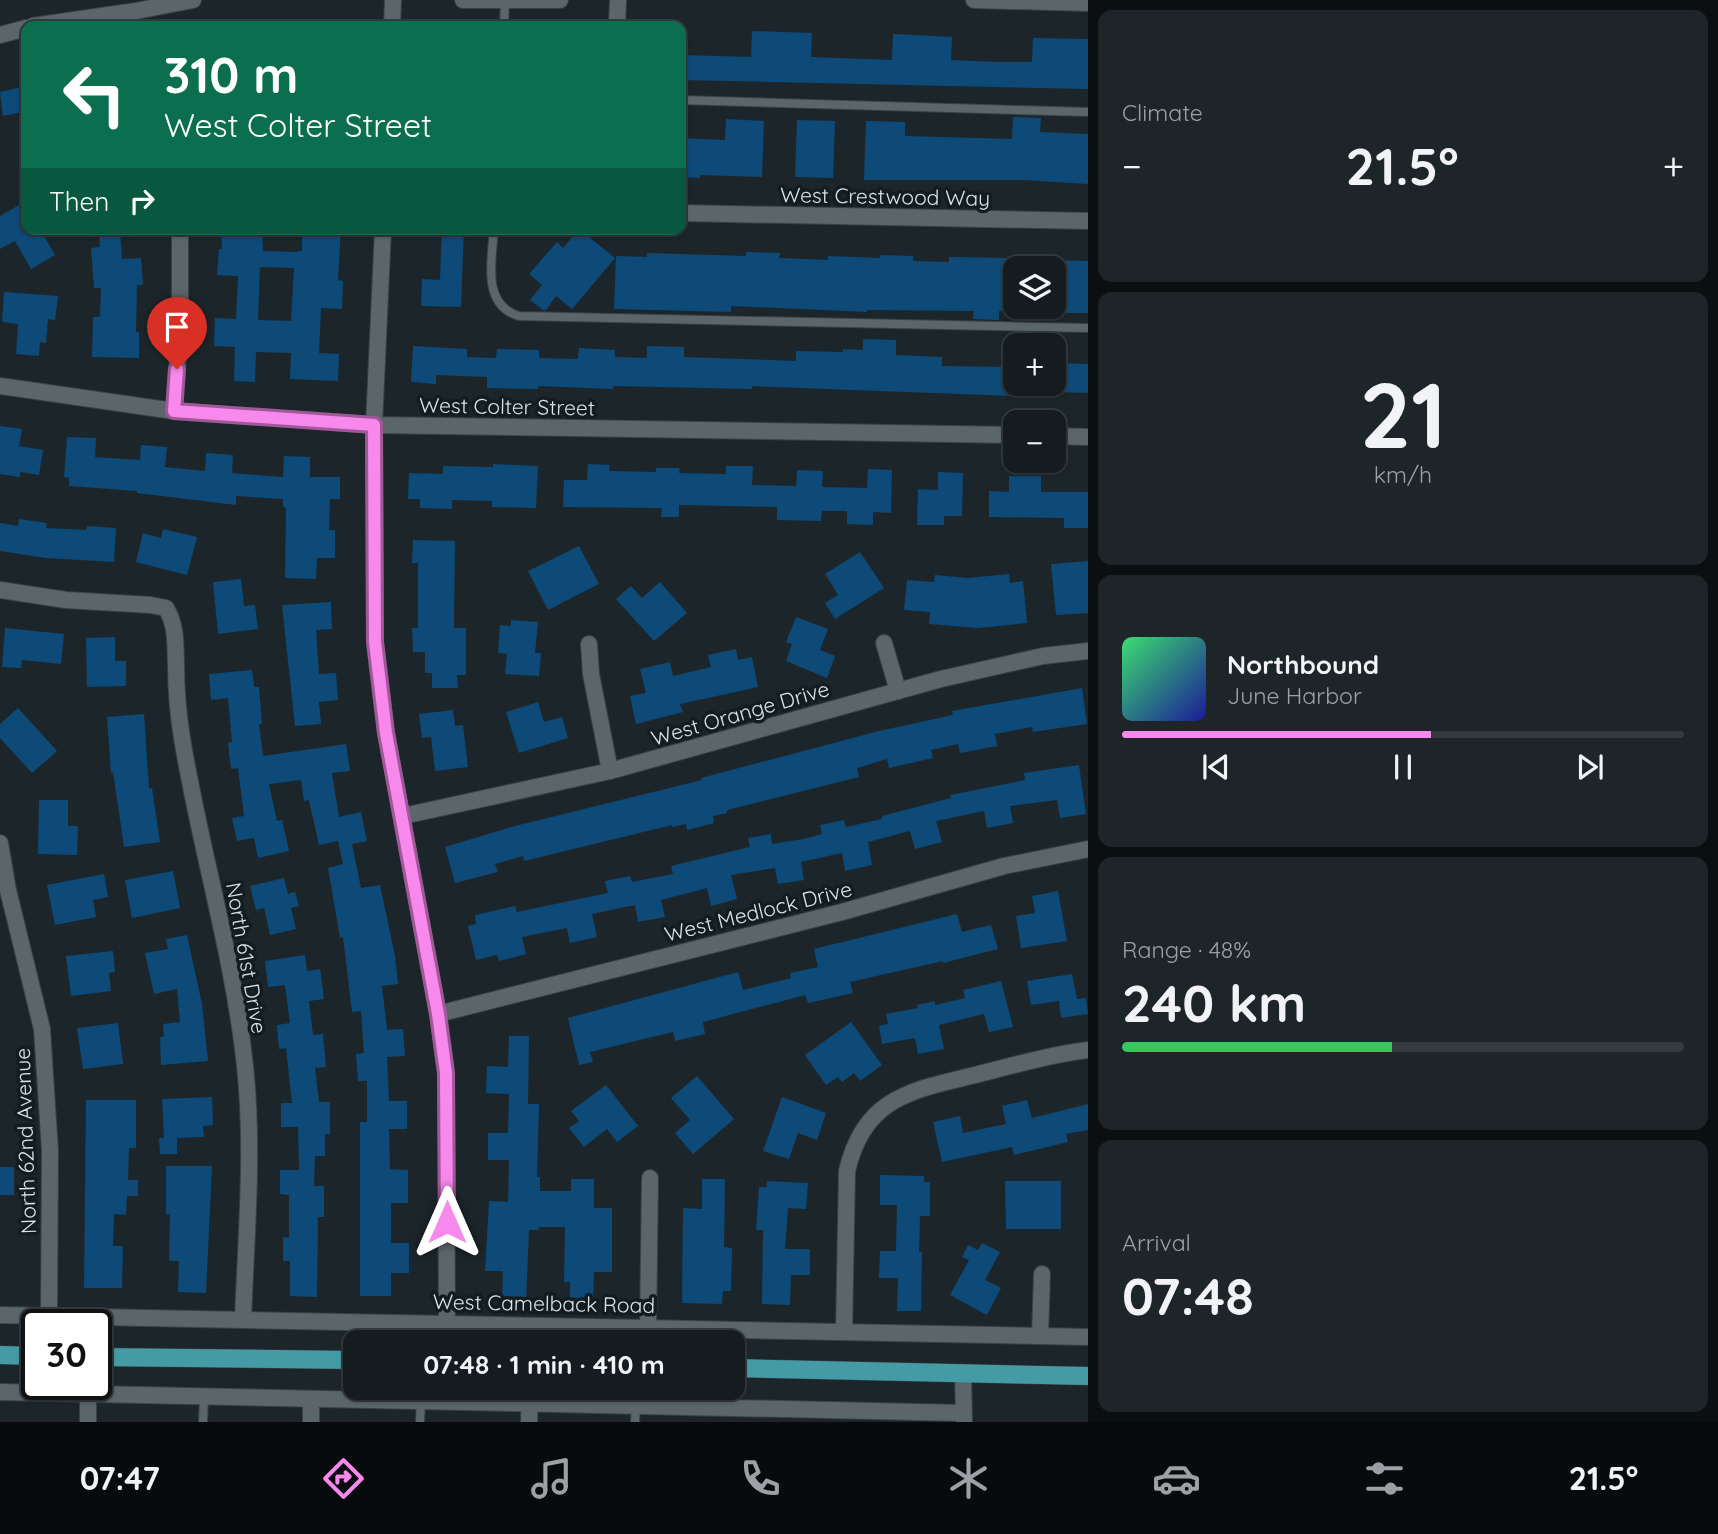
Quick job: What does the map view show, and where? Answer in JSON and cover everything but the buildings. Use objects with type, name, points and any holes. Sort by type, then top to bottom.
[{"type":"main road","points":[[0,1355],[21,1356]]},
{"type":"main road","points":[[112,1357],[343,1360]]},
{"type":"main road","points":[[745,1368],[1088,1376]]},
{"type":"street","points":[[67,21],[193,0]]},
{"type":"street","points":[[392,21],[393,0]]},
{"type":"street","points":[[463,0],[560,0]]},
{"type":"street","points":[[617,21],[618,0]]},
{"type":"street","points":[[974,0],[1088,3]]},
{"type":"street","points":[[0,35],[21,29]]},
{"type":"street","name":"West Crestwood Way","points":[[686,213],[1088,220]]},
{"type":"street","points":[[174,411],[180,326],[182,235]]},
{"type":"street","points":[[383,235],[374,425],[375,642],[386,733],[438,1014],[446,1073],[447,1330]]},
{"type":"street","name":"West Colter Street","points":[[0,386],[174,411],[374,425],[1003,435]]},
{"type":"street","points":[[1066,436],[1088,437]]},
{"type":"street","name":"North 61st Drive","points":[[0,590],[66,600],[151,604],[166,608],[173,620],[177,638],[181,735],[234,983],[245,1067],[249,1178],[243,1320]]},
{"type":"street","points":[[884,643],[898,691]]},
{"type":"street","points":[[589,644],[591,674],[610,771]]},
{"type":"street","name":"West Orange Drive","points":[[402,816],[610,771],[941,679],[1043,656],[1088,651]]},
{"type":"street","name":"North 62nd Avenue","points":[[0,843],[8,890],[42,1029],[50,1151],[49,1309]]},
{"type":"street","name":"West Medlock Drive","points":[[438,1014],[842,912],[1004,866],[1088,849]]},
{"type":"street","points":[[844,1332],[847,1171],[851,1153],[873,1118],[887,1105],[922,1088],[1008,1066],[1088,1050]]},
{"type":"street","points":[[648,1328],[650,1178]]},
{"type":"street","points":[[1040,1336],[1041,1274]]},
{"type":"street","name":"West Camelback Road","points":[[0,1315],[21,1315]]},
{"type":"street","name":"West Camelback Road","points":[[112,1317],[1088,1336]]},
{"type":"street","points":[[554,1400],[636,1414],[963,1418],[962,1373]]},
{"type":"street","points":[[0,1392],[21,1391]]},
{"type":"street","points":[[112,1391],[204,1397],[443,1400]]},
{"type":"street","points":[[311,1422],[312,1399]]},
{"type":"street","points":[[88,1400],[88,1422]]},
{"type":"street","points":[[529,1422],[530,1400]]},
{"type":"lane","points":[[504,21],[505,1]]},
{"type":"lane","points":[[686,100],[1088,112]]},
{"type":"lane","points":[[494,235],[493,290],[501,306],[519,316],[1088,328]]},
{"type":"lane","points":[[203,1422],[204,1397]]},
{"type":"lane","points":[[421,1401],[421,1422]]},
{"type":"route","points":[[177,369],[174,411],[374,425],[375,642],[386,733],[438,1014],[446,1073],[447,1222]]}]
